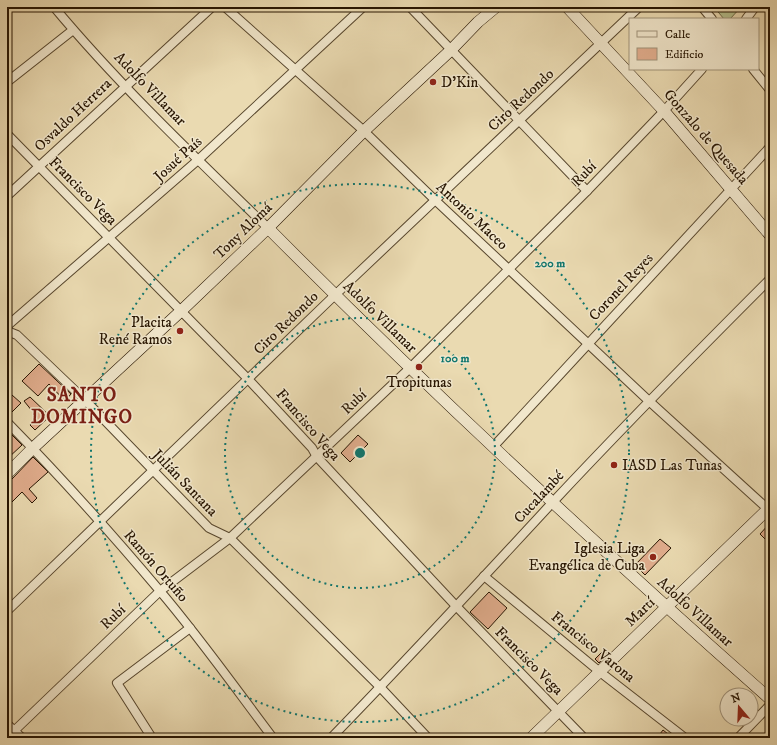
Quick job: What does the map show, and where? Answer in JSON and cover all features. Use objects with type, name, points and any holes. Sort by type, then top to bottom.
[{"type":"street","name":"Adolfo Villamar","points":[[54,7],[125,86],[198,160],[410,368],[666,607],[770,699]]},
{"type":"street","name":"Osvaldo Herrera","points":[[7,196],[212,7]]},
{"type":"street","name":"Antonio Maceo","points":[[225,7],[364,131],[435,200],[649,401],[769,509]]},
{"type":"street","name":"Josué País","points":[[7,326],[198,160],[362,7]]},
{"type":"street","points":[[410,7],[587,191]]},
{"type":"street","name":"Tony Alomá","points":[[7,474],[268,228],[364,131],[451,50],[478,22],[496,7]]},
{"type":"street","name":"Gonzalo de Quesada","points":[[567,7],[664,110],[770,235]]},
{"type":"street","name":"Ciro Redondo","points":[[7,611],[335,295],[639,7]]},
{"type":"street","points":[[702,7],[711,18]]},
{"type":"street","points":[[747,18],[755,7]]},
{"type":"street","points":[[7,82],[74,30]]},
{"type":"street","name":"Rubí","points":[[10,733],[160,591],[230,538],[410,368],[587,191],[701,70]]},
{"type":"street","points":[[754,70],[770,90]]},
{"type":"street","name":"Francisco Vega","points":[[7,134],[248,379],[312,448],[317,457],[456,606],[584,738]]},
{"type":"street","name":"Coronel Reyes","points":[[494,447],[770,147]]},
{"type":"street","name":"Cucalambé","points":[[331,738],[380,688],[552,502],[649,401],[770,279]]},
{"type":"street","name":"Julián Santana","points":[[7,331],[17,334],[85,400],[209,528],[230,538],[428,738]]},
{"type":"street","name":"Ramón Ortuño","points":[[7,422],[33,448],[160,591],[190,628],[273,738]]},
{"type":"street","name":"Martí","points":[[531,738],[769,509]]},
{"type":"street","name":"Francisco Varona","points":[[484,576],[600,672],[685,738]]},
{"type":"street","points":[[152,738],[117,683],[190,628]]},
{"type":"street","points":[[738,738],[770,706]]},
{"type":"street","points":[[7,724],[10,733],[22,738]]},
{"type":"green space","points":[[714,7],[741,7],[731,18],[723,18]]},
{"type":"building","points":[[39,364],[71,394],[65,401],[49,384],[38,396],[22,381]]},
{"type":"building","points":[[12,395],[21,403],[7,417],[7,400]]},
{"type":"building","points":[[30,397],[50,416],[35,430],[30,425],[37,417],[24,401]]},
{"type":"building","points":[[7,430],[22,445],[7,459]]},
{"type":"building","points":[[358,435],[368,444],[350,462],[341,453]]},
{"type":"building","points":[[33,457],[48,472],[29,489],[37,498],[32,503],[22,492],[7,507],[7,482],[12,479]]},
{"type":"building","points":[[770,523],[770,536],[766,540],[760,534]]},
{"type":"building","name":"Iglesia Liga Evangélica de Cuba","points":[[660,539],[671,548],[645,575],[635,565]]},
{"type":"building","points":[[489,592],[507,608],[488,629],[470,612]]},
{"type":"building","points":[[604,650],[607,654],[599,663],[595,659]]},
{"type":"building","points":[[663,730],[673,738],[657,738]]},
{"type":"place","name":"D’Kin","points":[[433,82]]},
{"type":"place","name":"Placita René Ramos","points":[[180,331]]},
{"type":"place","name":"Tropitunas","points":[[419,367]]},
{"type":"place","name":"IASD Las Tunas","points":[[614,465]]},
{"type":"place","name":"Iglesia Liga Evangélica de Cuba","points":[[653,557]]},
{"type":"district","name":"SANTO DOMINGO","points":[[82,406]]}]
